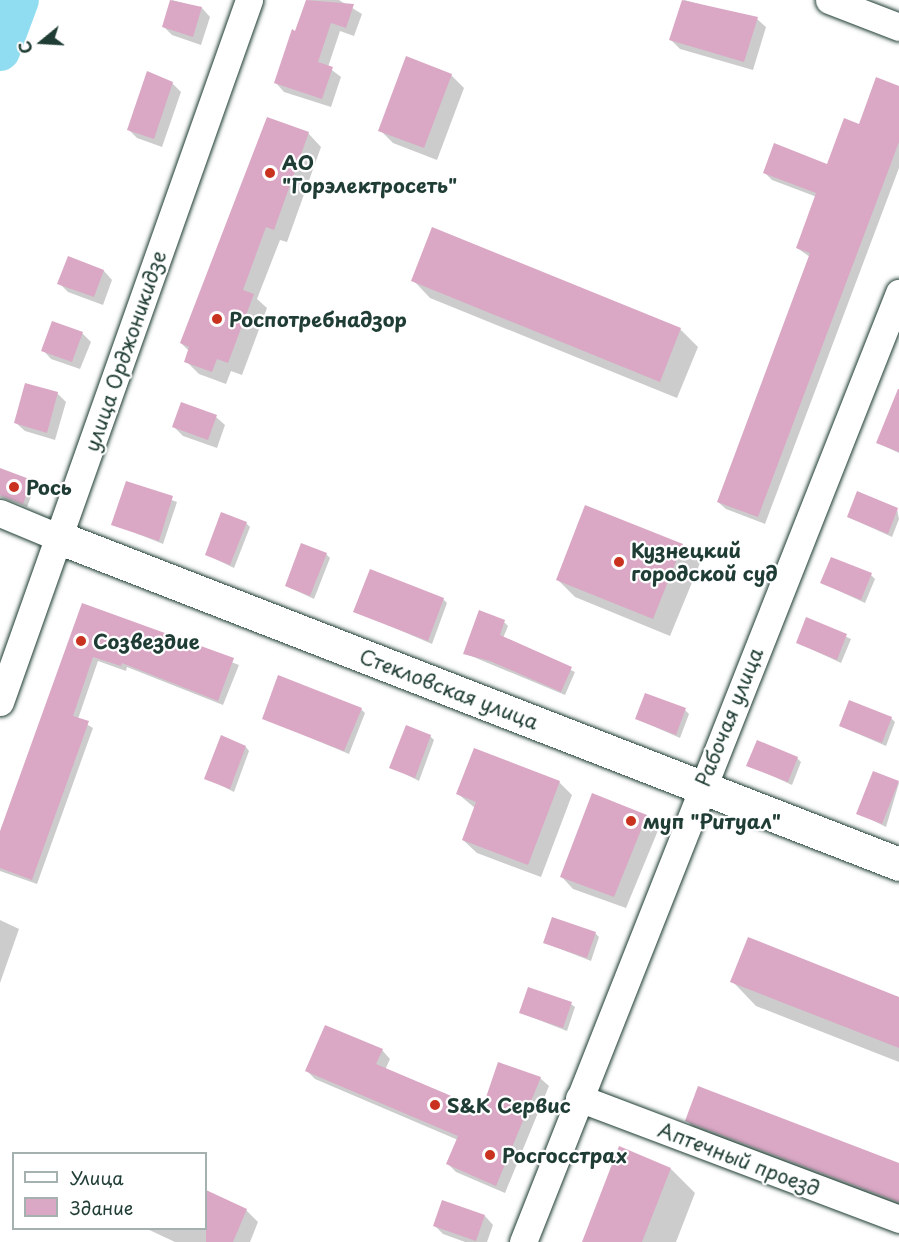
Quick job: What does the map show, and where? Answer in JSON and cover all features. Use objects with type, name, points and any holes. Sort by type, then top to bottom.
[{"type":"street","name":"улица Орджоникидзе","points":[[0,702],[249,0]]},
{"type":"street","points":[[829,0],[899,27]]},
{"type":"street","name":"Рабочая улица","points":[[523,1242],[701,786],[899,293]]},
{"type":"street","name":"Стекловская улица","points":[[0,513],[899,864]]},
{"type":"street","name":"Аптечный проезд","points":[[579,1098],[899,1219]]},
{"type":"building","points":[[170,0],[202,7],[193,37],[162,27]]},
{"type":"building","points":[[306,0],[354,4],[346,28],[331,23],[318,62],[333,67],[322,99],[274,83],[292,29],[295,31]]},
{"type":"building","points":[[682,0],[758,17],[744,62],[669,40]]},
{"type":"building","points":[[406,56],[452,74],[424,148],[378,131]]},
{"type":"building","points":[[147,71],[173,82],[154,139],[127,130]]},
{"type":"building","points":[[876,77],[899,86],[899,142],[758,517],[717,502],[810,253],[796,248],[816,193],[763,173],[774,143],[827,164],[844,118],[859,124]]},
{"type":"building","points":[[267,117],[309,132],[274,230],[266,227],[243,290],[254,294],[228,363],[217,359],[212,372],[184,362],[189,347],[180,343]]},
{"type":"building","points":[[432,227],[681,328],[660,382],[411,281]]},
{"type":"building","points":[[68,256],[104,270],[94,297],[57,284]]},
{"type":"building","points":[[52,321],[83,332],[72,362],[41,351]]},
{"type":"building","points":[[25,383],[58,392],[47,433],[14,423]]},
{"type":"building","points":[[899,389],[899,452],[876,443]]},
{"type":"building","points":[[181,402],[217,415],[208,440],[172,427]]},
{"type":"building","points":[[0,468],[32,480],[23,504],[0,495]]},
{"type":"building","points":[[126,481],[173,496],[159,541],[111,525]]},
{"type":"building","points":[[857,491],[898,508],[888,534],[847,517]]},
{"type":"building","name":"Кузнецкий городской суд","points":[[585,505],[683,544],[653,619],[556,580]]},
{"type":"building","points":[[221,512],[247,522],[230,565],[205,555]]},
{"type":"building","points":[[301,543],[327,553],[310,596],[285,586]]},
{"type":"building","points":[[831,557],[872,573],[861,600],[820,583]]},
{"type":"building","points":[[370,569],[444,598],[428,641],[353,612]]},
{"type":"building","points":[[82,603],[234,658],[218,701],[122,663],[121,666],[93,657],[73,716],[89,721],[32,880],[0,868],[0,831]]},
{"type":"building","points":[[479,610],[505,620],[500,635],[572,667],[561,692],[490,661],[463,654]]},
{"type":"building","points":[[806,617],[847,634],[837,660],[796,643]]},
{"type":"building","points":[[278,675],[362,708],[344,751],[262,719]]},
{"type":"building","points":[[645,693],[686,708],[676,735],[635,719]]},
{"type":"building","points":[[849,700],[892,717],[882,743],[839,726]]},
{"type":"building","points":[[406,725],[431,735],[415,778],[389,768]]},
{"type":"building","points":[[221,735],[246,746],[230,789],[204,779]]},
{"type":"building","points":[[757,740],[798,757],[788,782],[746,766]]},
{"type":"building","points":[[474,748],[560,781],[528,865],[462,840],[476,802],[456,794]]},
{"type":"building","points":[[873,771],[899,781],[882,824],[856,814]]},
{"type":"building","points":[[592,793],[647,815],[614,897],[560,877]]},
{"type":"building","points":[[552,917],[596,932],[587,958],[543,943]]},
{"type":"building","points":[[748,937],[899,997],[899,1048],[730,982]]},
{"type":"building","points":[[528,987],[572,1002],[563,1028],[519,1013]]},
{"type":"building","points":[[325,1025],[383,1049],[376,1064],[482,1109],[498,1062],[541,1077],[496,1186],[446,1164],[458,1136],[305,1071]]},
{"type":"building","points":[[698,1086],[899,1163],[899,1202],[685,1121]]},
{"type":"building","points":[[619,1146],[671,1168],[642,1242],[582,1242]]},
{"type":"building","points":[[207,1190],[247,1209],[233,1242],[206,1242]]},
{"type":"building","points":[[442,1200],[485,1215],[476,1241],[433,1226]]},
{"type":"waterway","points":[[0,51],[19,0]]},
{"type":"place","name":"АО \"Горэлектросеть\"","points":[[270,173]]},
{"type":"place","name":"Роспотребнадзор","points":[[217,319]]},
{"type":"place","name":"Рось","points":[[14,487]]},
{"type":"place","name":"Кузнецкий городской суд","points":[[619,562]]},
{"type":"place","name":"Созвездие","points":[[81,641]]},
{"type":"place","name":"муп \"Ритуал\"","points":[[631,821]]},
{"type":"place","name":"S&K Сервис","points":[[435,1105]]},
{"type":"place","name":"Росгосстрах","points":[[490,1155]]}]
